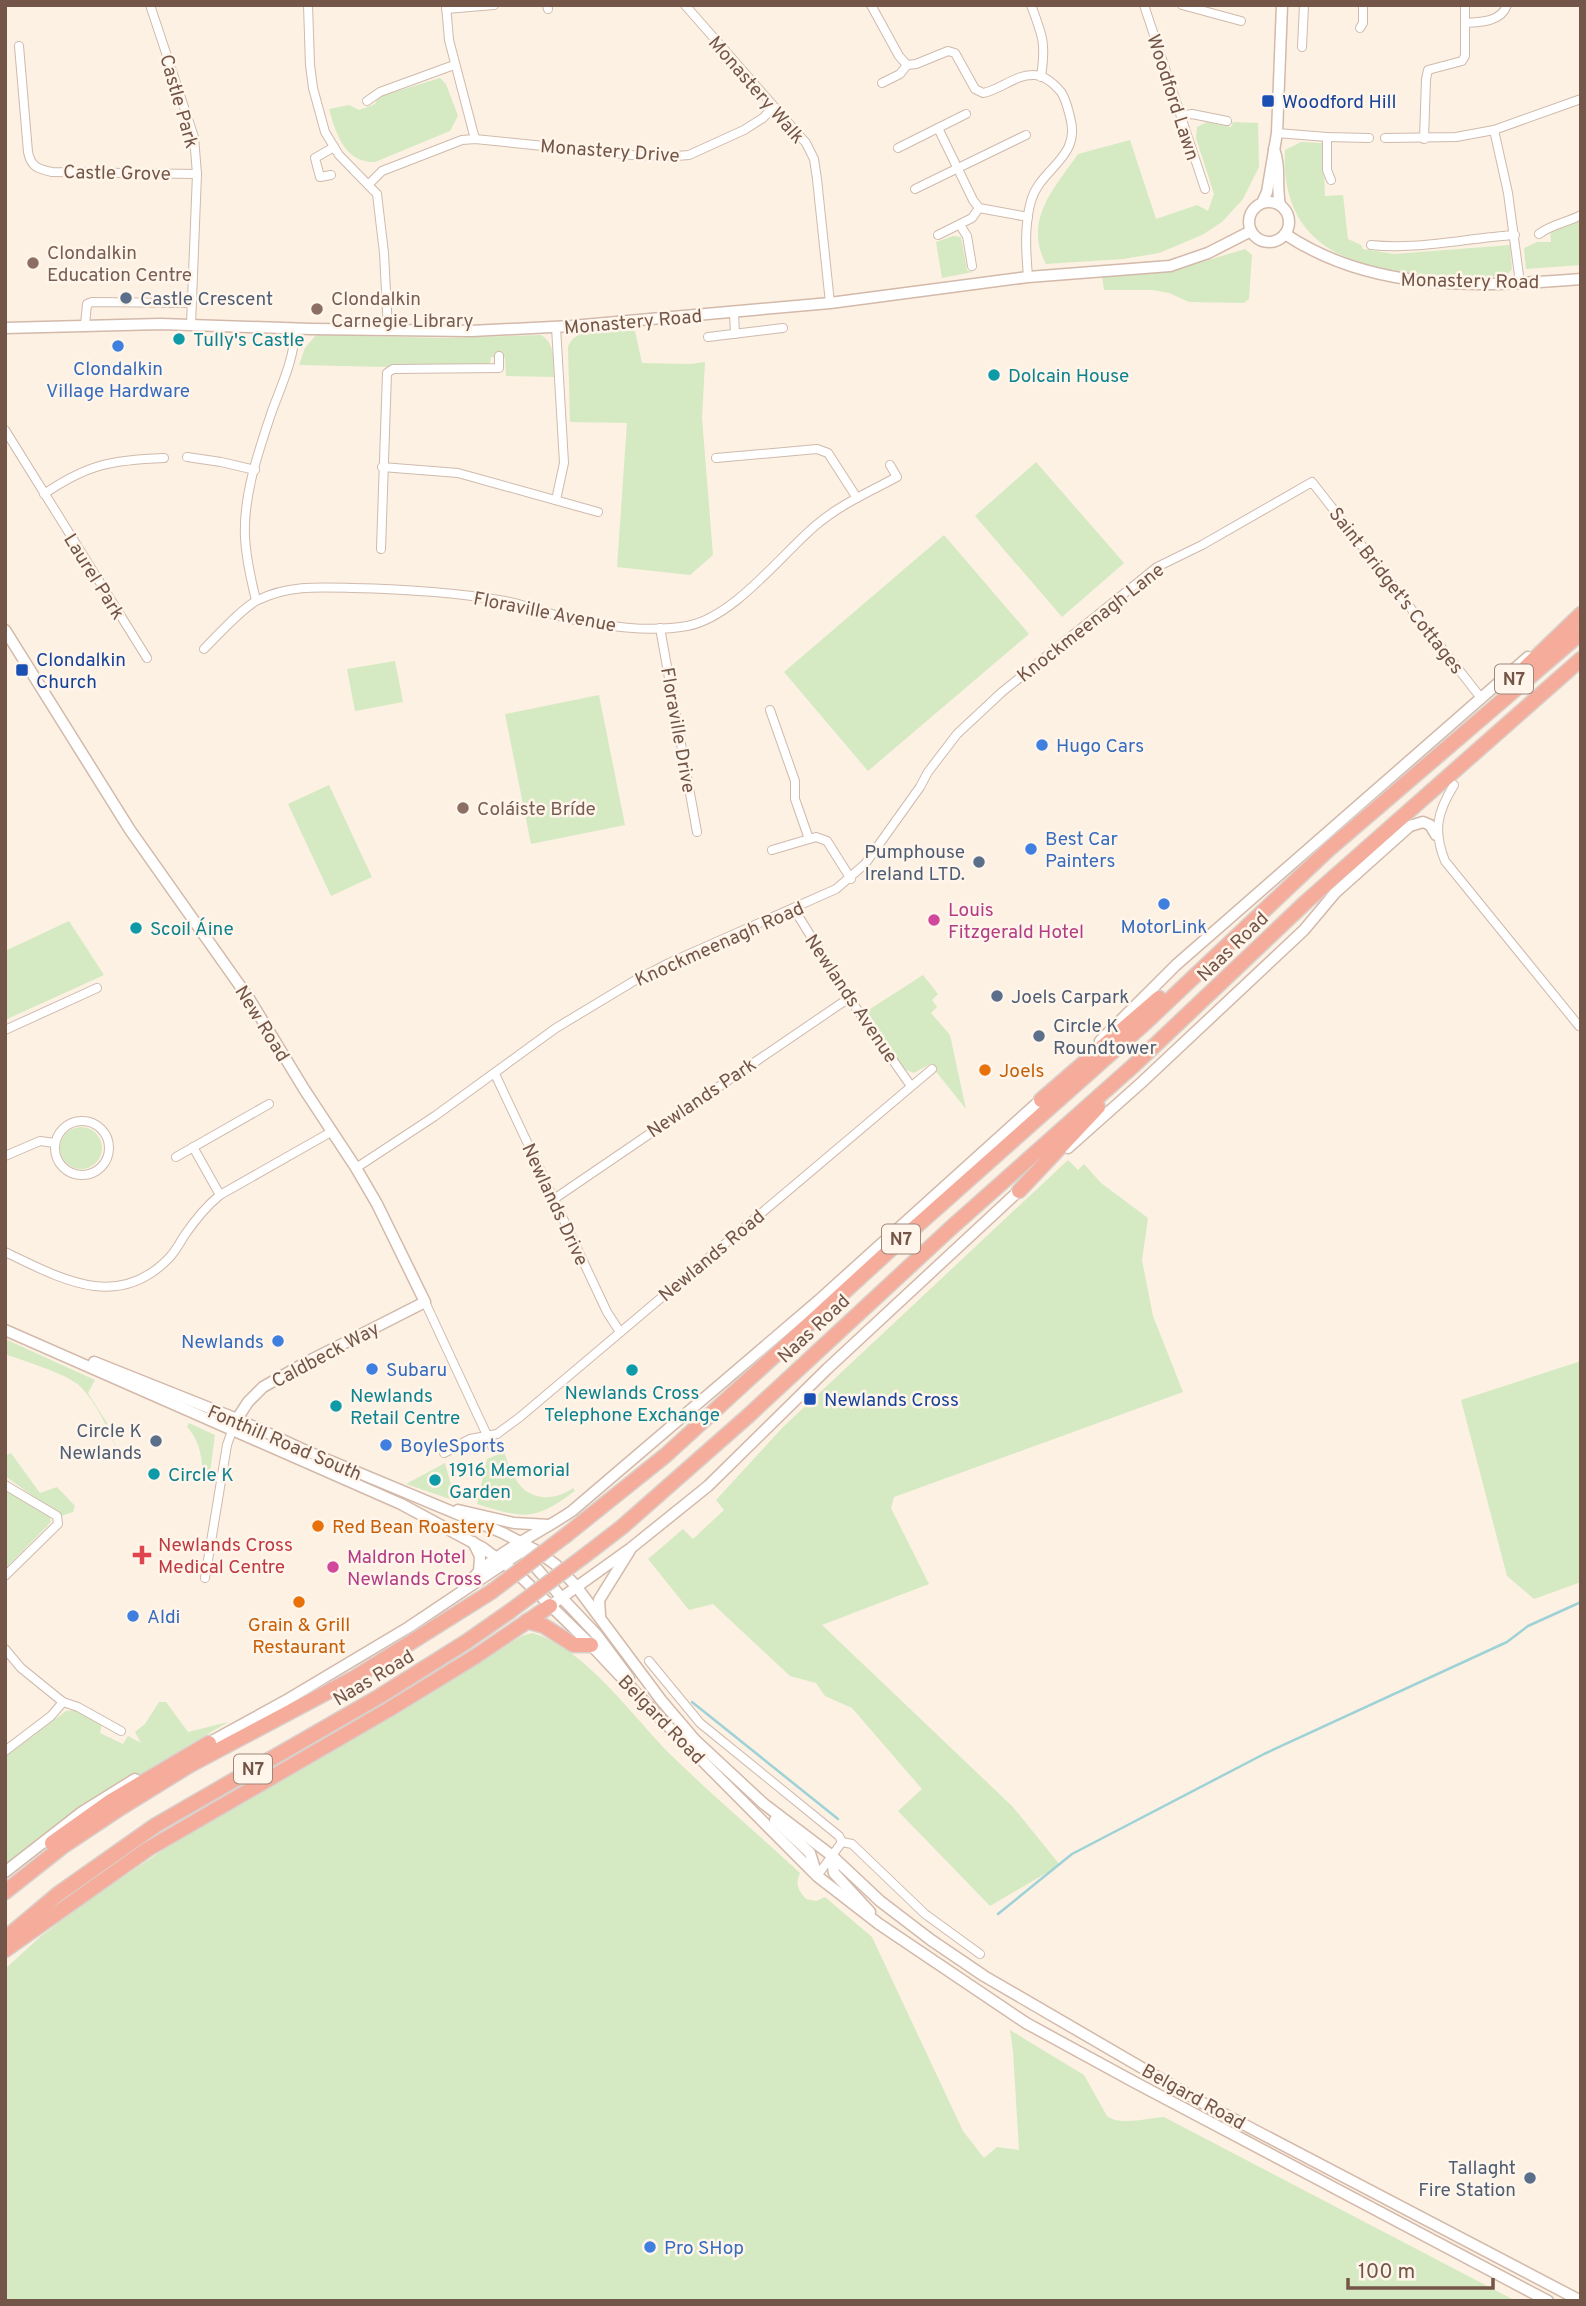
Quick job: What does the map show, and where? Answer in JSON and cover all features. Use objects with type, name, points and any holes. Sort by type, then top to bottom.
[{"type":"highway","name":"N7","points":[[1449,746],[1581,613]]},
{"type":"highway","name":"Naas Road","points":[[5,1892],[62,1847],[190,1765],[354,1678],[491,1592],[626,1488],[720,1407],[891,1248],[1144,1024],[1337,842],[1581,633]]},
{"type":"highway","name":"Naas Road","points":[[5,1938],[58,1894],[156,1825],[380,1696],[466,1642],[622,1527],[1133,1066],[1307,901],[1581,659]]},
{"type":"highway","name":"N7","points":[[1454,785],[1474,753]]},
{"type":"highway","name":"N7","points":[[1041,1100],[1132,1019],[1234,937]]},
{"type":"highway","points":[[1019,1191],[1085,1122],[1133,1066]]},
{"type":"highway","points":[[5,1950],[148,1849],[477,1656],[555,1602]]},
{"type":"highway","points":[[527,1621],[544,1626],[573,1645],[592,1645]]},
{"type":"highway","points":[[5,1883],[48,1846],[111,1801],[209,1743]]},
{"type":"main road","points":[[1251,231],[1252,212],[1262,203],[1267,192],[1277,133],[1282,5]]},
{"type":"main road","points":[[1274,149],[1279,160],[1277,192],[1280,205]]},
{"type":"main road","points":[[1262,203],[1280,205],[1285,210],[1289,222],[1284,234]]},
{"type":"main road","name":"Monastery Road","points":[[5,328],[191,325],[471,331],[556,327],[734,313],[1028,277],[1170,266],[1208,253],[1251,231],[1258,239],[1269,242],[1284,234],[1338,262],[1394,279],[1520,283],[1581,279]]},
{"type":"main road","name":"Naas Road","points":[[502,1561],[528,1547],[537,1534],[572,1511],[777,1336],[1041,1100],[1176,965],[1581,613]]},
{"type":"main road","name":"New Road","points":[[5,630],[130,830],[250,1000],[356,1168],[386,1221],[425,1302]]},
{"type":"main road","points":[[555,1602],[631,1548],[708,1486],[794,1401],[1019,1191],[1141,1083],[1304,930],[1335,893],[1410,826],[1423,822],[1430,825],[1436,835]]},
{"type":"main road","name":"Caldbeck Way","points":[[237,1419],[248,1402],[263,1387],[425,1302]]},
{"type":"main road","name":"Fonthill Road South","points":[[5,1330],[401,1504],[473,1542],[502,1561]]},
{"type":"main road","name":"Fonthill Road South","points":[[48,1348],[77,1355],[237,1419],[528,1547]]},
{"type":"main road","points":[[436,1505],[514,1523],[551,1525]]},
{"type":"main road","points":[[473,1542],[480,1556],[479,1573]]},
{"type":"main road","points":[[528,1547],[531,1564],[555,1602],[597,1635],[644,1701]]},
{"type":"main road","name":"Belgard Road","points":[[528,1547],[556,1565],[576,1586],[661,1700],[695,1740],[764,1804],[831,1855],[891,1909],[931,1940],[984,1976],[1199,2101],[1581,2301]]},
{"type":"main road","points":[[604,1625],[598,1606],[599,1600],[631,1548]]},
{"type":"main road","points":[[463,1590],[479,1573],[502,1561]]},
{"type":"main road","points":[[5,1872],[49,1836],[119,1788],[209,1743],[353,1661],[463,1590],[502,1561]]},
{"type":"main road","name":"Belgard Road","points":[[502,1561],[555,1602],[644,1701],[817,1876],[879,1924],[1026,2023],[1548,2301]]},
{"type":"main road","name":"Belgard Road","points":[[764,1804],[771,1816],[810,1853],[817,1876]]},
{"type":"main road","name":"Belgard Road","points":[[831,1855],[834,1873],[859,1897],[879,1924]]},
{"type":"main road","points":[[1470,2259],[1478,2246]]},
{"type":"street","name":"Castle Park","points":[[150,5],[194,137],[197,174],[191,325]]},
{"type":"street","points":[[308,5],[313,88],[325,132],[339,155],[377,194],[388,330]]},
{"type":"street","points":[[475,139],[470,113],[454,65],[446,7],[494,5]]},
{"type":"street","name":"Monastery Walk","points":[[685,5],[806,143],[814,159],[830,303]]},
{"type":"street","points":[[872,5],[899,56],[907,65]]},
{"type":"street","points":[[1031,5],[1045,52],[1041,77]]},
{"type":"street","points":[[1182,5],[1241,21]]},
{"type":"street","points":[[1302,47],[1304,5]]},
{"type":"street","points":[[1360,28],[1363,23],[1363,5]]},
{"type":"street","points":[[1424,139],[1428,70],[1462,61],[1465,55],[1465,5]]},
{"type":"street","points":[[1466,23],[1500,16],[1507,5]]},
{"type":"street","name":"Woodford Lawn","points":[[1146,6],[1205,189]]},
{"type":"street","name":"Castle Grove","points":[[19,46],[27,152],[30,163],[37,169],[52,172],[197,174]]},
{"type":"street","points":[[881,83],[900,74],[907,65],[948,51],[955,54],[975,89],[983,93],[1034,75],[1056,86],[1064,96],[1073,128],[1067,154],[1037,188],[1031,200],[1026,229],[1028,277]]},
{"type":"street","points":[[367,101],[380,92],[454,65]]},
{"type":"street","points":[[1385,138],[1456,137],[1494,130],[1581,99]]},
{"type":"street","name":"Monastery Drive","points":[[369,184],[382,171],[462,140],[475,139],[632,155],[689,155],[744,130],[763,118],[773,107]]},
{"type":"street","points":[[898,148],[966,114]]},
{"type":"street","points":[[1181,116],[1192,114],[1227,121]]},
{"type":"street","points":[[938,128],[979,208],[1028,217]]},
{"type":"street","points":[[1494,130],[1515,234],[1520,283]]},
{"type":"street","points":[[1277,133],[1369,138]]},
{"type":"street","points":[[915,189],[1026,135]]},
{"type":"street","points":[[1327,137],[1327,170],[1331,180]]},
{"type":"street","points":[[331,176],[320,177],[315,158],[334,147]]},
{"type":"street","points":[[938,235],[972,218],[979,208]]},
{"type":"street","points":[[1539,234],[1550,226],[1568,222],[1581,215]]},
{"type":"street","points":[[960,225],[967,236],[972,267]]},
{"type":"street","points":[[1371,245],[1394,248],[1450,244],[1515,234]]},
{"type":"street","points":[[85,325],[87,304],[92,302],[191,303]]},
{"type":"street","points":[[734,313],[735,334]]},
{"type":"street","points":[[556,327],[564,463],[556,500]]},
{"type":"street","points":[[256,600],[245,535],[249,494],[291,357],[295,328]]},
{"type":"street","points":[[708,337],[783,328]]},
{"type":"street","points":[[381,549],[387,373],[393,369],[499,368],[499,356]]},
{"type":"street","name":"Laurel Park","points":[[5,430],[147,658]]},
{"type":"street","points":[[716,458],[817,449],[828,453],[857,498]]},
{"type":"street","points":[[187,457],[220,461],[256,470]]},
{"type":"street","points":[[44,494],[94,465],[130,459],[164,458]]},
{"type":"street","name":"Floraville Avenue","points":[[204,649],[256,600],[304,586],[412,589],[487,598],[605,625],[631,628],[688,626],[721,612],[816,524],[838,508],[897,477],[890,465]]},
{"type":"street","points":[[382,467],[458,473],[598,512]]},
{"type":"street","name":"Saint Bridget's Cottages","points":[[1312,482],[1481,698]]},
{"type":"street","name":"Knockmeenagh Lane","points":[[920,787],[957,734],[1002,692],[1157,567],[1202,545],[1312,482]]},
{"type":"street","name":"Floraville Drive","points":[[660,628],[697,832]]},
{"type":"street","points":[[770,710],[795,781],[795,799],[809,839]]},
{"type":"street","points":[[1454,785],[1444,801],[1436,835],[1445,861],[1579,1027]]},
{"type":"street","name":"Knockmeenagh Road","points":[[356,1168],[495,1074],[556,1028],[634,981],[836,889],[865,864],[920,787]]},
{"type":"street","points":[[772,850],[816,837],[827,841],[851,878]]},
{"type":"street","name":"Newlands Avenue","points":[[794,909],[849,998],[911,1086]]},
{"type":"street","points":[[5,1030],[97,988]]},
{"type":"street","name":"Newlands Park","points":[[554,1199],[849,998]]},
{"type":"street","name":"Newlands Road","points":[[444,1453],[470,1440],[497,1434],[520,1417],[932,1069]]},
{"type":"street","name":"Newlands Drive","points":[[495,1074],[607,1312],[620,1332]]},
{"type":"street","points":[[176,1157],[269,1104]]},
{"type":"street","points":[[78,1121],[87,1121],[102,1130],[107,1137],[108,1154],[100,1168],[93,1173],[76,1174],[68,1171],[57,1160],[55,1143],[63,1128],[78,1121]]},
{"type":"street","points":[[5,1252],[60,1278],[96,1287],[120,1287],[142,1279],[170,1258],[204,1208],[220,1195],[331,1132]]},
{"type":"street","points":[[5,1156],[40,1141],[55,1143]]},
{"type":"street","points":[[193,1147],[220,1195]]},
{"type":"street","name":"New Road","points":[[425,1302],[493,1448]]},
{"type":"street","points":[[205,1578],[226,1445],[237,1419]]},
{"type":"street","points":[[5,1485],[57,1516],[58,1524],[5,1576]]},
{"type":"street","points":[[5,1648],[21,1668],[63,1702],[78,1707],[121,1731]]},
{"type":"street","name":"Belgard Road","points":[[649,1661],[700,1723],[839,1836],[842,1842],[852,1844],[925,1914],[980,1954]]},
{"type":"street","points":[[5,1751],[51,1716],[63,1702]]},
{"type":"street","points":[[817,1876],[842,1842]]},
{"type":"green space","points":[[440,78],[446,84],[458,116],[450,131],[375,162],[356,158],[343,145],[329,109],[349,105],[359,110],[375,104],[378,97]]},
{"type":"green space","points":[[1207,122],[1231,127],[1233,122],[1258,123],[1259,167],[1243,199],[1222,222],[1202,235],[1159,253],[1123,259],[1046,264],[1038,233],[1040,219],[1051,193],[1078,154],[1130,140],[1156,219],[1197,205],[1208,211],[1214,194],[1196,138],[1197,127]]},
{"type":"green space","points":[[1301,142],[1323,143],[1325,196],[1343,195],[1348,239],[1361,245],[1363,249],[1394,254],[1510,245],[1512,269],[1505,277],[1430,275],[1357,262],[1327,247],[1303,224],[1289,193],[1285,150]]},
{"type":"green space","points":[[1581,219],[1581,265],[1526,269],[1524,248],[1537,242],[1551,242],[1550,229],[1568,226]]},
{"type":"green space","points":[[953,236],[961,237],[967,270],[973,272],[942,278],[936,242]]},
{"type":"green space","points":[[1245,249],[1252,255],[1249,299],[1244,303],[1189,302],[1169,293],[1152,290],[1104,290],[1102,276],[1172,271]]},
{"type":"green space","points":[[635,331],[642,363],[705,362],[702,418],[713,555],[690,575],[617,567],[627,423],[570,422],[568,347],[572,340],[587,332]]},
{"type":"green space","points":[[316,335],[446,338],[541,335],[551,348],[554,377],[506,376],[505,358],[491,357],[490,364],[388,367],[299,365],[305,348]]},
{"type":"green space","points":[[1036,462],[1124,563],[1062,617],[975,516]]},
{"type":"green space","points":[[944,535],[1029,634],[868,771],[784,672]]},
{"type":"green space","points":[[395,661],[403,702],[355,711],[347,669]]},
{"type":"green space","points":[[599,695],[625,825],[531,844],[505,714]]},
{"type":"green space","points":[[329,785],[372,877],[331,896],[288,804]]},
{"type":"green space","points":[[69,921],[104,975],[5,1020],[5,951]]},
{"type":"green space","points":[[923,975],[938,994],[932,1000],[937,1007],[931,1013],[950,1035],[966,1109],[930,1064],[914,1073],[904,1069],[867,1011]]},
{"type":"green space","points":[[81,1127],[96,1133],[102,1148],[96,1163],[81,1169],[66,1163],[60,1148],[66,1133]]},
{"type":"green space","points":[[1068,1160],[1078,1170],[1084,1164],[1101,1183],[1148,1218],[1142,1260],[1153,1316],[1183,1392],[894,1497],[891,1508],[929,1584],[822,1625],[1013,1807],[1060,1865],[990,1906],[898,1811],[922,1789],[852,1708],[825,1696],[816,1683],[790,1676],[713,1604],[689,1610],[648,1559],[683,1529],[693,1539],[724,1510],[716,1500],[783,1427]]},
{"type":"green space","points":[[5,1339],[95,1380],[88,1393],[107,1423],[117,1450],[97,1409],[81,1387],[56,1373],[5,1354]]},
{"type":"green space","points":[[1581,1361],[1581,1582],[1534,1599],[1507,1576],[1461,1400]]},
{"type":"green space","points":[[189,1423],[215,1435],[209,1481],[203,1479],[200,1451],[187,1427]]},
{"type":"green space","points":[[504,1452],[513,1475],[526,1491],[549,1497],[566,1493],[573,1488],[575,1491],[549,1508],[529,1514],[507,1513],[477,1504],[487,1459]]},
{"type":"green space","points":[[11,1453],[40,1493],[57,1487],[75,1506],[73,1512],[61,1516],[5,1476],[5,1456]]},
{"type":"green space","points":[[445,1463],[453,1492],[450,1499],[406,1484]]},
{"type":"green space","points":[[5,1488],[49,1514],[51,1522],[5,1569]]},
{"type":"green space","points":[[532,1633],[571,1653],[608,1686],[673,1757],[800,1873],[798,1887],[806,1899],[816,1901],[825,1897],[872,1937],[963,2131],[984,2158],[997,2147],[1019,2150],[1010,2030],[1084,2075],[1107,2116],[1112,2119],[1126,2121],[1164,2117],[1516,2301],[5,2301],[5,1969],[41,1936],[82,1905],[166,1848],[399,1713],[522,1636]]},
{"type":"green space","points":[[159,1702],[166,1702],[188,1732],[228,1722],[122,1785],[5,1870],[5,1757],[66,1711],[76,1710],[102,1723],[100,1733],[123,1744],[128,1736],[141,1743],[135,1732],[145,1724]]},
{"type":"waterway","points":[[998,1914],[1072,1854],[1264,1754],[1507,1642],[1528,1626],[1581,1602]]},
{"type":"waterway","points":[[692,1702],[838,1819]]},
{"type":"place","name":"Woodford Hill","points":[[1268,101]]},
{"type":"place","name":"Clondalkin Education Centre","points":[[33,263]]},
{"type":"place","name":"Castle Crescent","points":[[126,298]]},
{"type":"place","name":"Clondalkin Carnegie Library","points":[[317,309]]},
{"type":"place","name":"Tully's Castle","points":[[179,339]]},
{"type":"place","name":"Clondalkin Village Hardware","points":[[118,346]]},
{"type":"place","name":"Dolcain House","points":[[994,375]]},
{"type":"place","name":"Clondalkin Church","points":[[22,670]]},
{"type":"place","name":"Hugo Cars","points":[[1042,745]]},
{"type":"place","name":"Coláiste Bríde","points":[[463,808]]},
{"type":"place","name":"Best Car Painters","points":[[1031,849]]},
{"type":"place","name":"Pumphouse Ireland LTD.","points":[[979,862]]},
{"type":"place","name":"MotorLink","points":[[1164,904]]},
{"type":"place","name":"Louis Fitzgerald Hotel","points":[[934,920]]},
{"type":"place","name":"Scoil Áine","points":[[136,928]]},
{"type":"place","name":"Joels Carpark","points":[[997,996]]},
{"type":"place","name":"Circle K Roundtower","points":[[1039,1036]]},
{"type":"place","name":"Joels","points":[[985,1070]]},
{"type":"place","name":"Newlands","points":[[278,1341]]},
{"type":"place","name":"Subaru","points":[[372,1369]]},
{"type":"place","name":"Newlands Cross Telephone Exchange","points":[[632,1370]]},
{"type":"place","name":"Newlands Cross","points":[[810,1399]]},
{"type":"place","name":"Newlands Retail Centre","points":[[336,1406]]},
{"type":"place","name":"Circle K Newlands","points":[[156,1441]]},
{"type":"place","name":"BoyleSports","points":[[386,1445]]},
{"type":"place","name":"Circle K","points":[[154,1474]]},
{"type":"place","name":"1916 Memorial Garden","points":[[435,1480]]},
{"type":"place","name":"Red Bean Roastery","points":[[318,1526]]},
{"type":"place","name":"Newlands Cross Medical Centre","points":[[142,1555]]},
{"type":"place","name":"Maldron Hotel Newlands Cross","points":[[333,1567]]},
{"type":"place","name":"Grain & Grill Restaurant","points":[[299,1602]]},
{"type":"place","name":"Aldi","points":[[133,1616]]},
{"type":"place","name":"Tallaght Fire Station","points":[[1530,2178]]},
{"type":"place","name":"Pro SHop","points":[[650,2247]]}]
